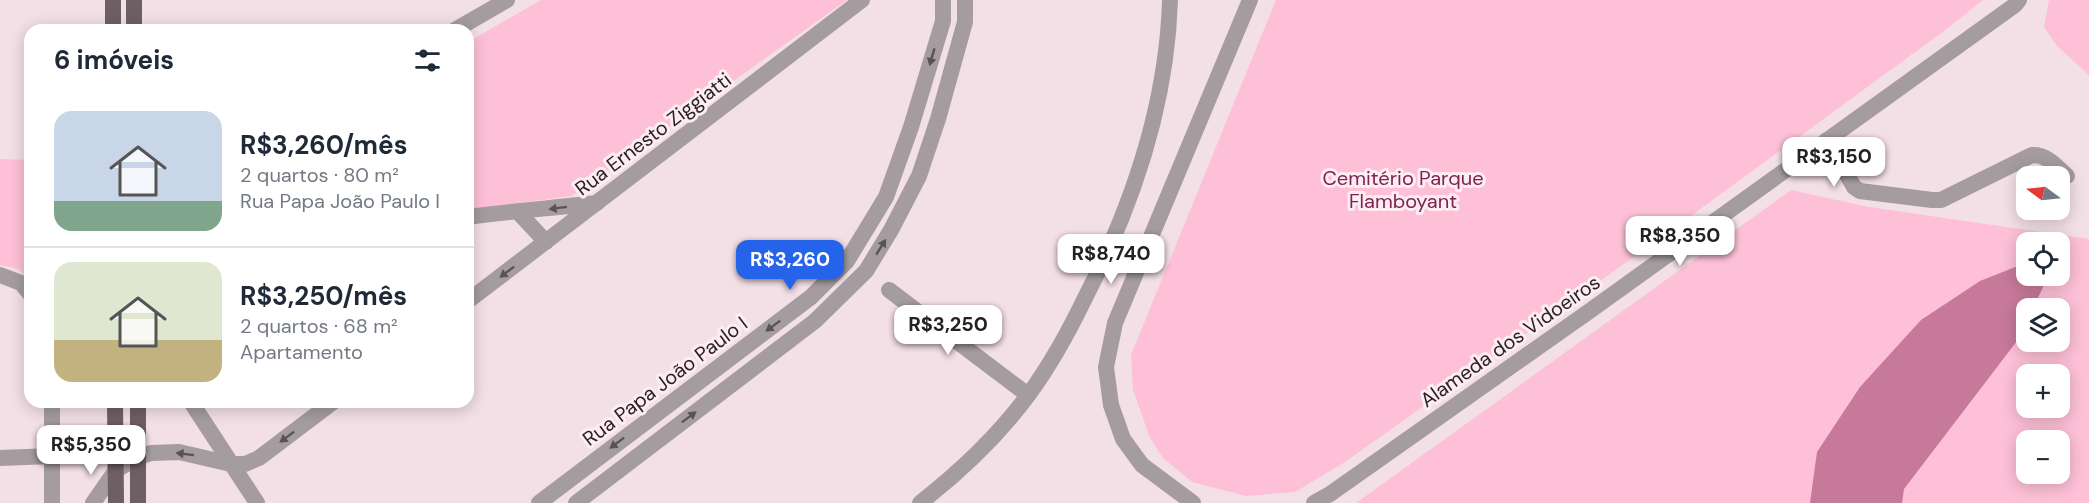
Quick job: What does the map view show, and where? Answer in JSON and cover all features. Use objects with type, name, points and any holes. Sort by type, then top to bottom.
[{"type":"main road","points":[[113,0],[113,24]]},
{"type":"main road","points":[[134,0],[134,24]]},
{"type":"main road","points":[[115,408],[116,503]]},
{"type":"main road","points":[[138,408],[138,503]]},
{"type":"street","points":[[465,24],[507,0]]},
{"type":"street","name":"Rua Ernesto Ziggiatti","points":[[474,296],[862,0]]},
{"type":"street","name":"Rua Papa João Paulo I","points":[[539,503],[811,297],[847,261],[886,197],[911,127],[943,21],[943,0]]},
{"type":"street","points":[[576,503],[815,321],[866,271],[891,230],[919,176],[938,119],[965,22],[965,0]]},
{"type":"street","points":[[920,503],[953,478],[992,439],[1028,395],[1060,346],[1097,274],[1127,206],[1149,139],[1169,39],[1170,0]]},
{"type":"street","points":[[1193,503],[1142,465],[1123,439],[1110,405],[1106,368],[1115,323],[1250,0]]},
{"type":"street","name":"Alameda dos Vidoeiros","points":[[1314,503],[1330,494],[1581,316],[2019,0]]},
{"type":"street","points":[[1827,140],[1854,187],[1860,191],[1932,200],[1941,200],[2032,155],[2045,156],[2056,166]]},
{"type":"street","points":[[474,217],[597,203]]},
{"type":"street","points":[[518,212],[546,242]]},
{"type":"street","points":[[0,275],[24,287]]},
{"type":"street","points":[[889,290],[1028,395]]},
{"type":"street","points":[[52,408],[52,503]]},
{"type":"street","points":[[197,408],[257,503]]},
{"type":"street","points":[[93,503],[116,470],[139,457],[158,452],[179,452],[231,464],[245,464],[258,458],[325,408]]},
{"type":"street","points":[[0,458],[52,456]]},
{"type":"green space","points":[[541,0],[847,0],[572,196],[474,209],[474,39]]},
{"type":"green space","name":"Cemitério Parque Flamboyant","points":[[1276,0],[1983,0],[1662,237],[1345,462],[1295,492],[1246,496],[1192,482],[1163,458],[1150,438],[1133,390],[1131,355]]},
{"type":"green space","points":[[2049,0],[2089,0],[2089,75],[2057,46],[2044,27]]},
{"type":"green space","points":[[0,159],[24,160],[24,275],[19,269],[0,265]]},
{"type":"green space","points":[[1791,190],[1869,207],[2041,232],[2016,232],[2016,286],[2070,286],[2070,236],[2089,239],[2089,503],[1356,503]]},
{"type":"shaded area","points":[[2016,267],[2016,286],[2043,286],[2038,298],[2016,298],[2016,342],[1904,489],[1902,503],[1810,503],[1817,452],[1860,387],[1921,320],[1980,281]]}]
